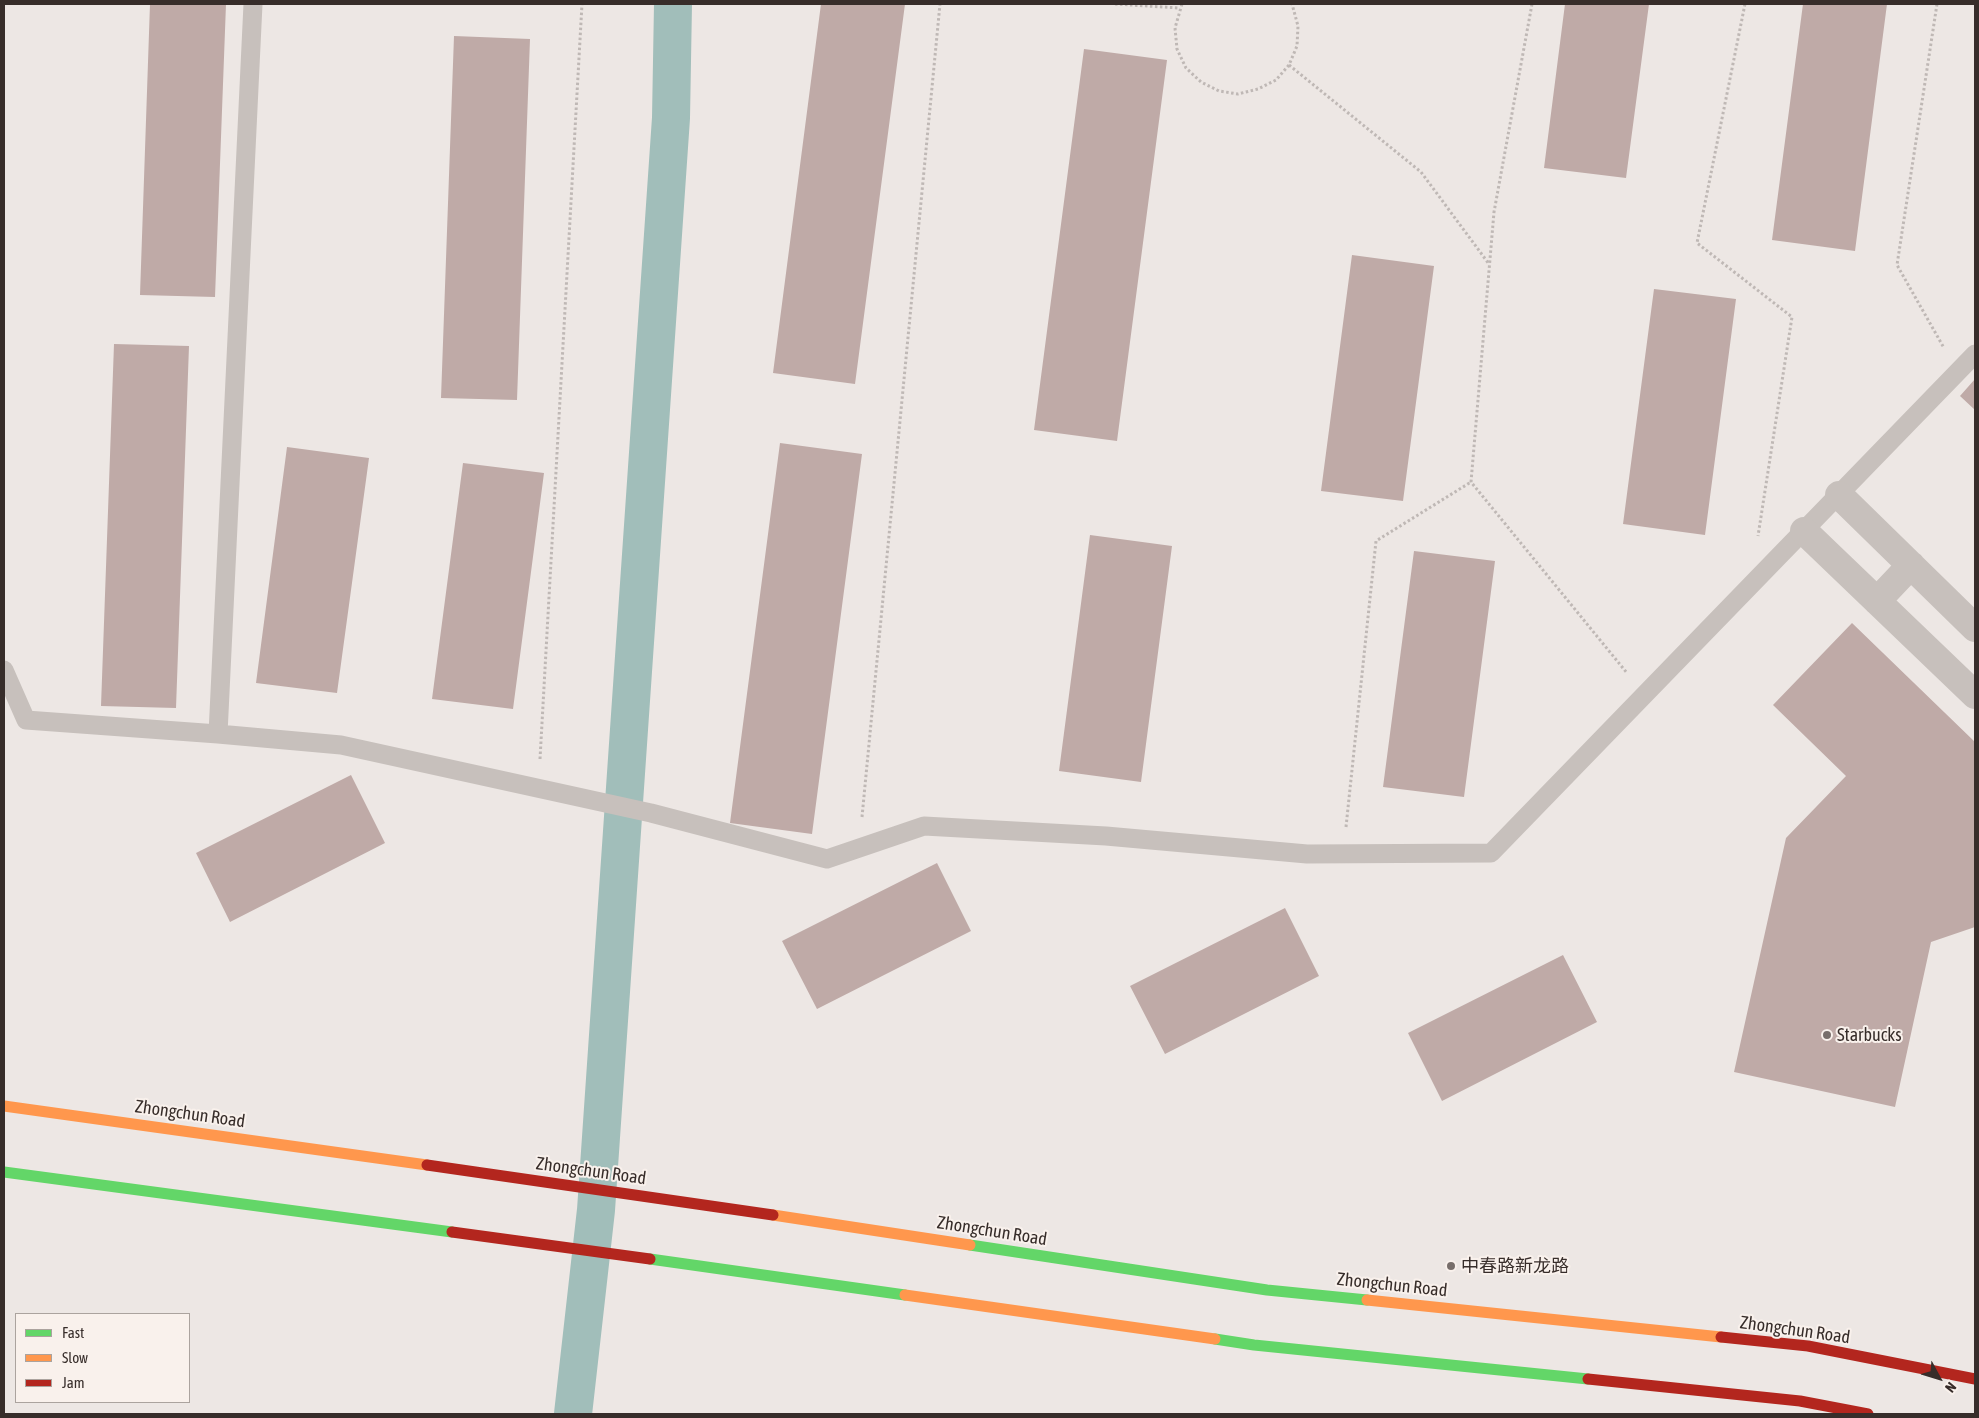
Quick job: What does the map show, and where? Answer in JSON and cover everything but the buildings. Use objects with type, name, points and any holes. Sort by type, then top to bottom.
[{"type":"main road","name":"Zhongchun Road","points":[[4,1106],[673,1200],[1268,1290],[1808,1346],[1975,1378]]},
{"type":"main road","points":[[4,1172],[530,1242],[1254,1346],[1800,1401],[1868,1414]]},
{"type":"street","points":[[1839,495],[1975,628]]},
{"type":"street","points":[[1804,531],[1975,694]]},
{"type":"street","points":[[1877,601],[1911,565]]},
{"type":"lane","points":[[218,734],[253,4]]},
{"type":"lane","points":[[4,670],[26,720],[341,745],[651,813],[827,859],[924,826],[1106,836],[1307,854],[1491,853],[1975,354]]},
{"type":"path","points":[[543,789],[582,4]]},
{"type":"path","points":[[859,849],[940,4]]},
{"type":"path","points":[[1115,4],[1179,8]]},
{"type":"path","points":[[1182,4],[1179,8],[1175,28],[1177,49],[1186,68],[1201,82],[1210,87],[1219,91],[1238,94],[1258,90],[1276,80],[1289,65],[1297,46],[1298,26],[1292,4]]},
{"type":"path","points":[[1532,4],[1494,212],[1471,482],[1645,695]]},
{"type":"path","points":[[1744,4],[1697,243],[1792,317],[1758,538]]},
{"type":"path","points":[[1937,4],[1897,265],[1957,373]]},
{"type":"path","points":[[1289,65],[1421,172],[1490,265]]},
{"type":"path","points":[[1343,854],[1376,541],[1471,482]]},
{"type":"waterway","points":[[573,1414],[596,1210],[671,118],[673,4]]},
{"type":"traffic: fast","points":[[4,1172],[452,1232]]},
{"type":"traffic: fast","points":[[970,1245],[1267,1290],[1367,1300]]},
{"type":"traffic: fast","points":[[650,1259],[905,1295]]},
{"type":"traffic: fast","points":[[1215,1339],[1254,1345],[1588,1379]]},
{"type":"traffic: slow","points":[[4,1106],[427,1165]]},
{"type":"traffic: slow","points":[[773,1215],[970,1245]]},
{"type":"traffic: slow","points":[[905,1295],[1215,1339]]},
{"type":"traffic: slow","points":[[1367,1300],[1721,1337]]},
{"type":"traffic: jam","points":[[427,1165],[773,1215]]},
{"type":"traffic: jam","points":[[452,1232],[650,1259]]},
{"type":"traffic: jam","points":[[1721,1337],[1808,1346],[1975,1379]]},
{"type":"traffic: jam","points":[[1588,1379],[1800,1401],[1868,1414]]},
{"type":"place","name":"Starbucks","points":[[1827,1035]]},
{"type":"place","name":"中春路新龙路","points":[[1451,1266]]}]
